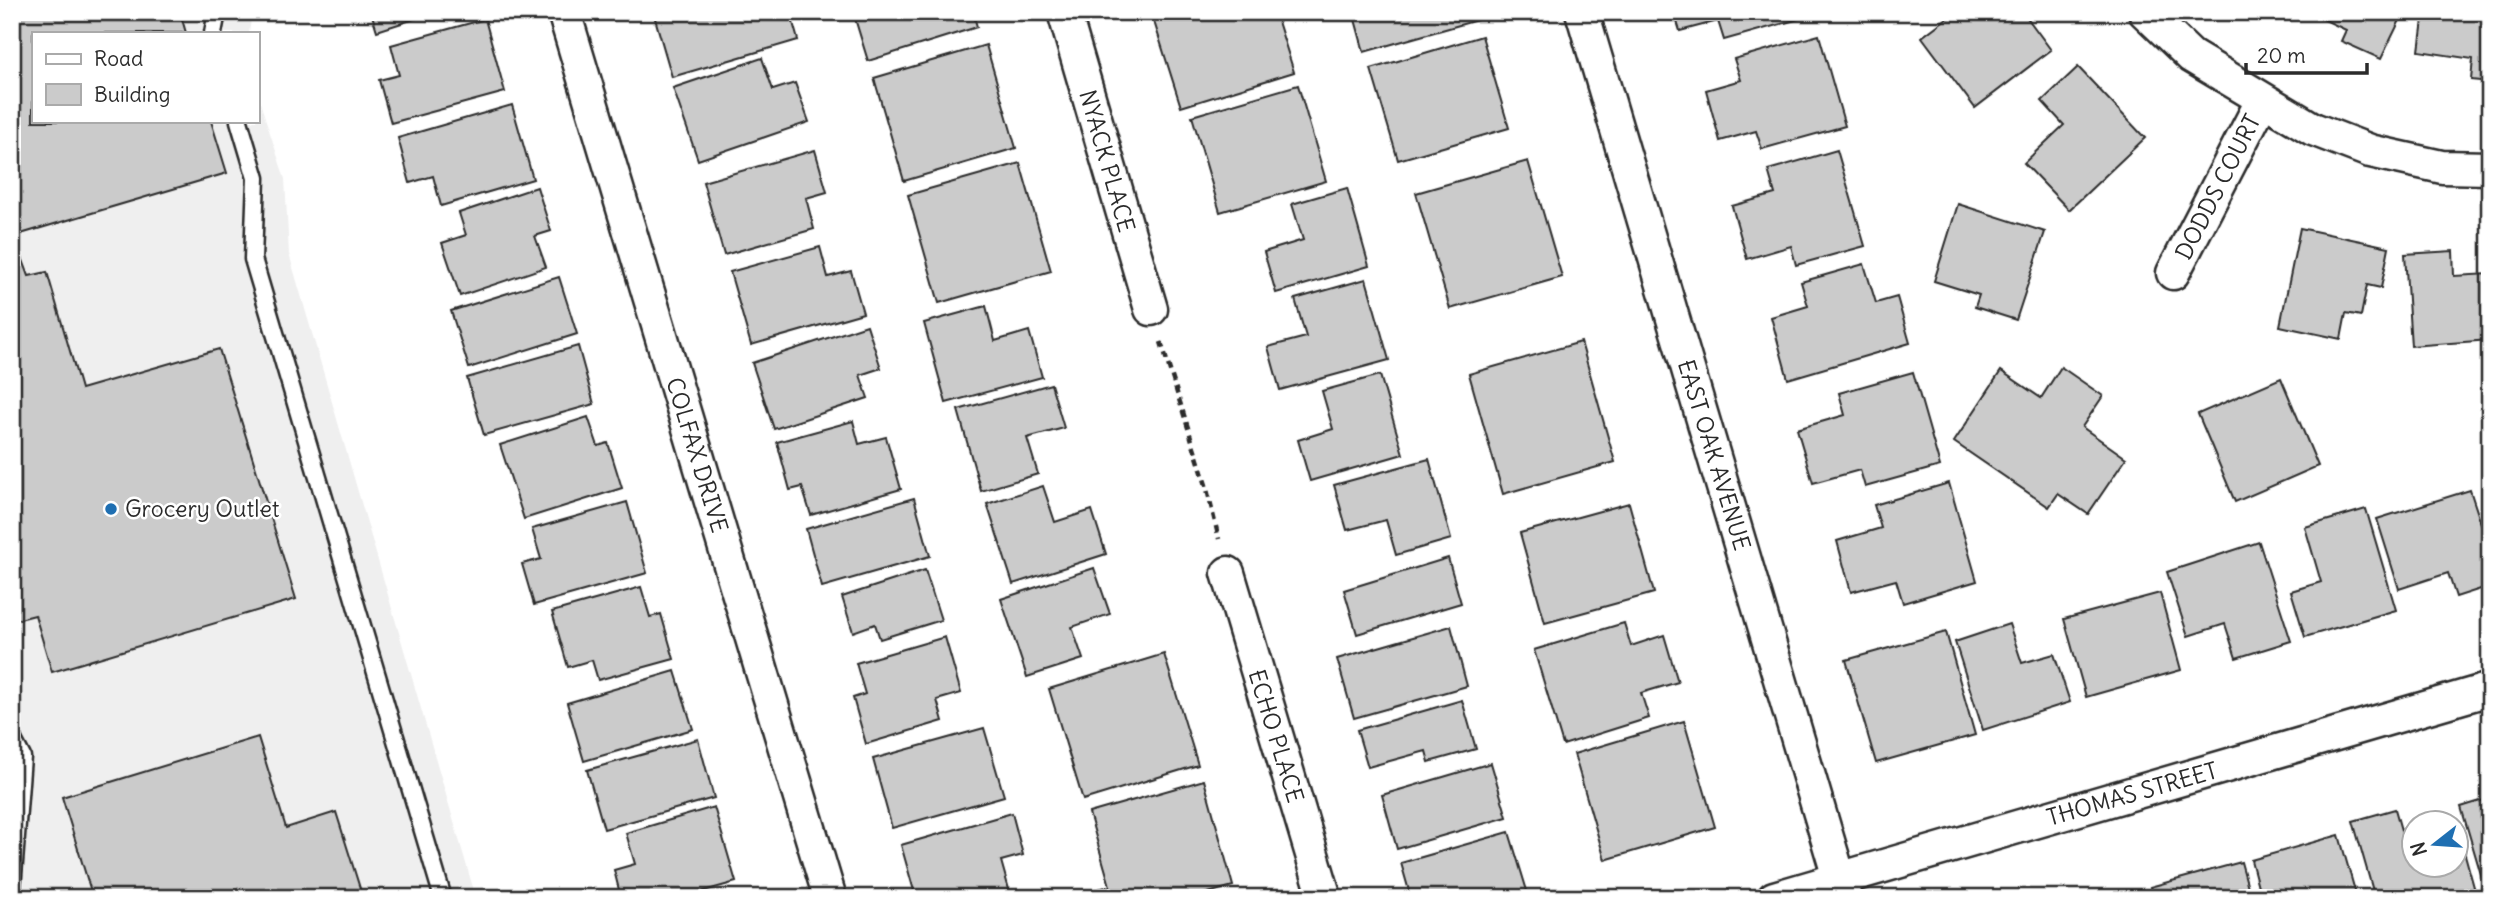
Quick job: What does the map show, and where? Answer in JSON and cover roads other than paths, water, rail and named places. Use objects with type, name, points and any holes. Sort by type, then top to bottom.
[{"type":"street","name":"COLFAX DRIVE","points":[[564,12],[830,898]]},
{"type":"street","name":"NYACK PLACE","points":[[1064,12],[1151,309]]},
{"type":"street","name":"EAST OAK AVENUE","points":[[1582,12],[1842,887]]},
{"type":"street","points":[[2145,12],[2191,56],[2262,101],[2313,129],[2370,151],[2442,167],[2490,168]]},
{"type":"street","name":"DODDS COURT","points":[[2174,273],[2262,101]]},
{"type":"street","name":"ECHO PLACE","points":[[1228,573],[1325,898]]},
{"type":"street","name":"THOMAS STREET","points":[[1774,898],[1842,887],[2490,689]]},
{"type":"lane","points":[[213,32],[217,12]]},
{"type":"lane","points":[[239,122],[256,178],[253,259],[443,898]]},
{"type":"lane","points":[[12,737],[22,757],[12,889]]},
{"type":"place","name":"Grocery Outlet","points":[[111,509]]}]
